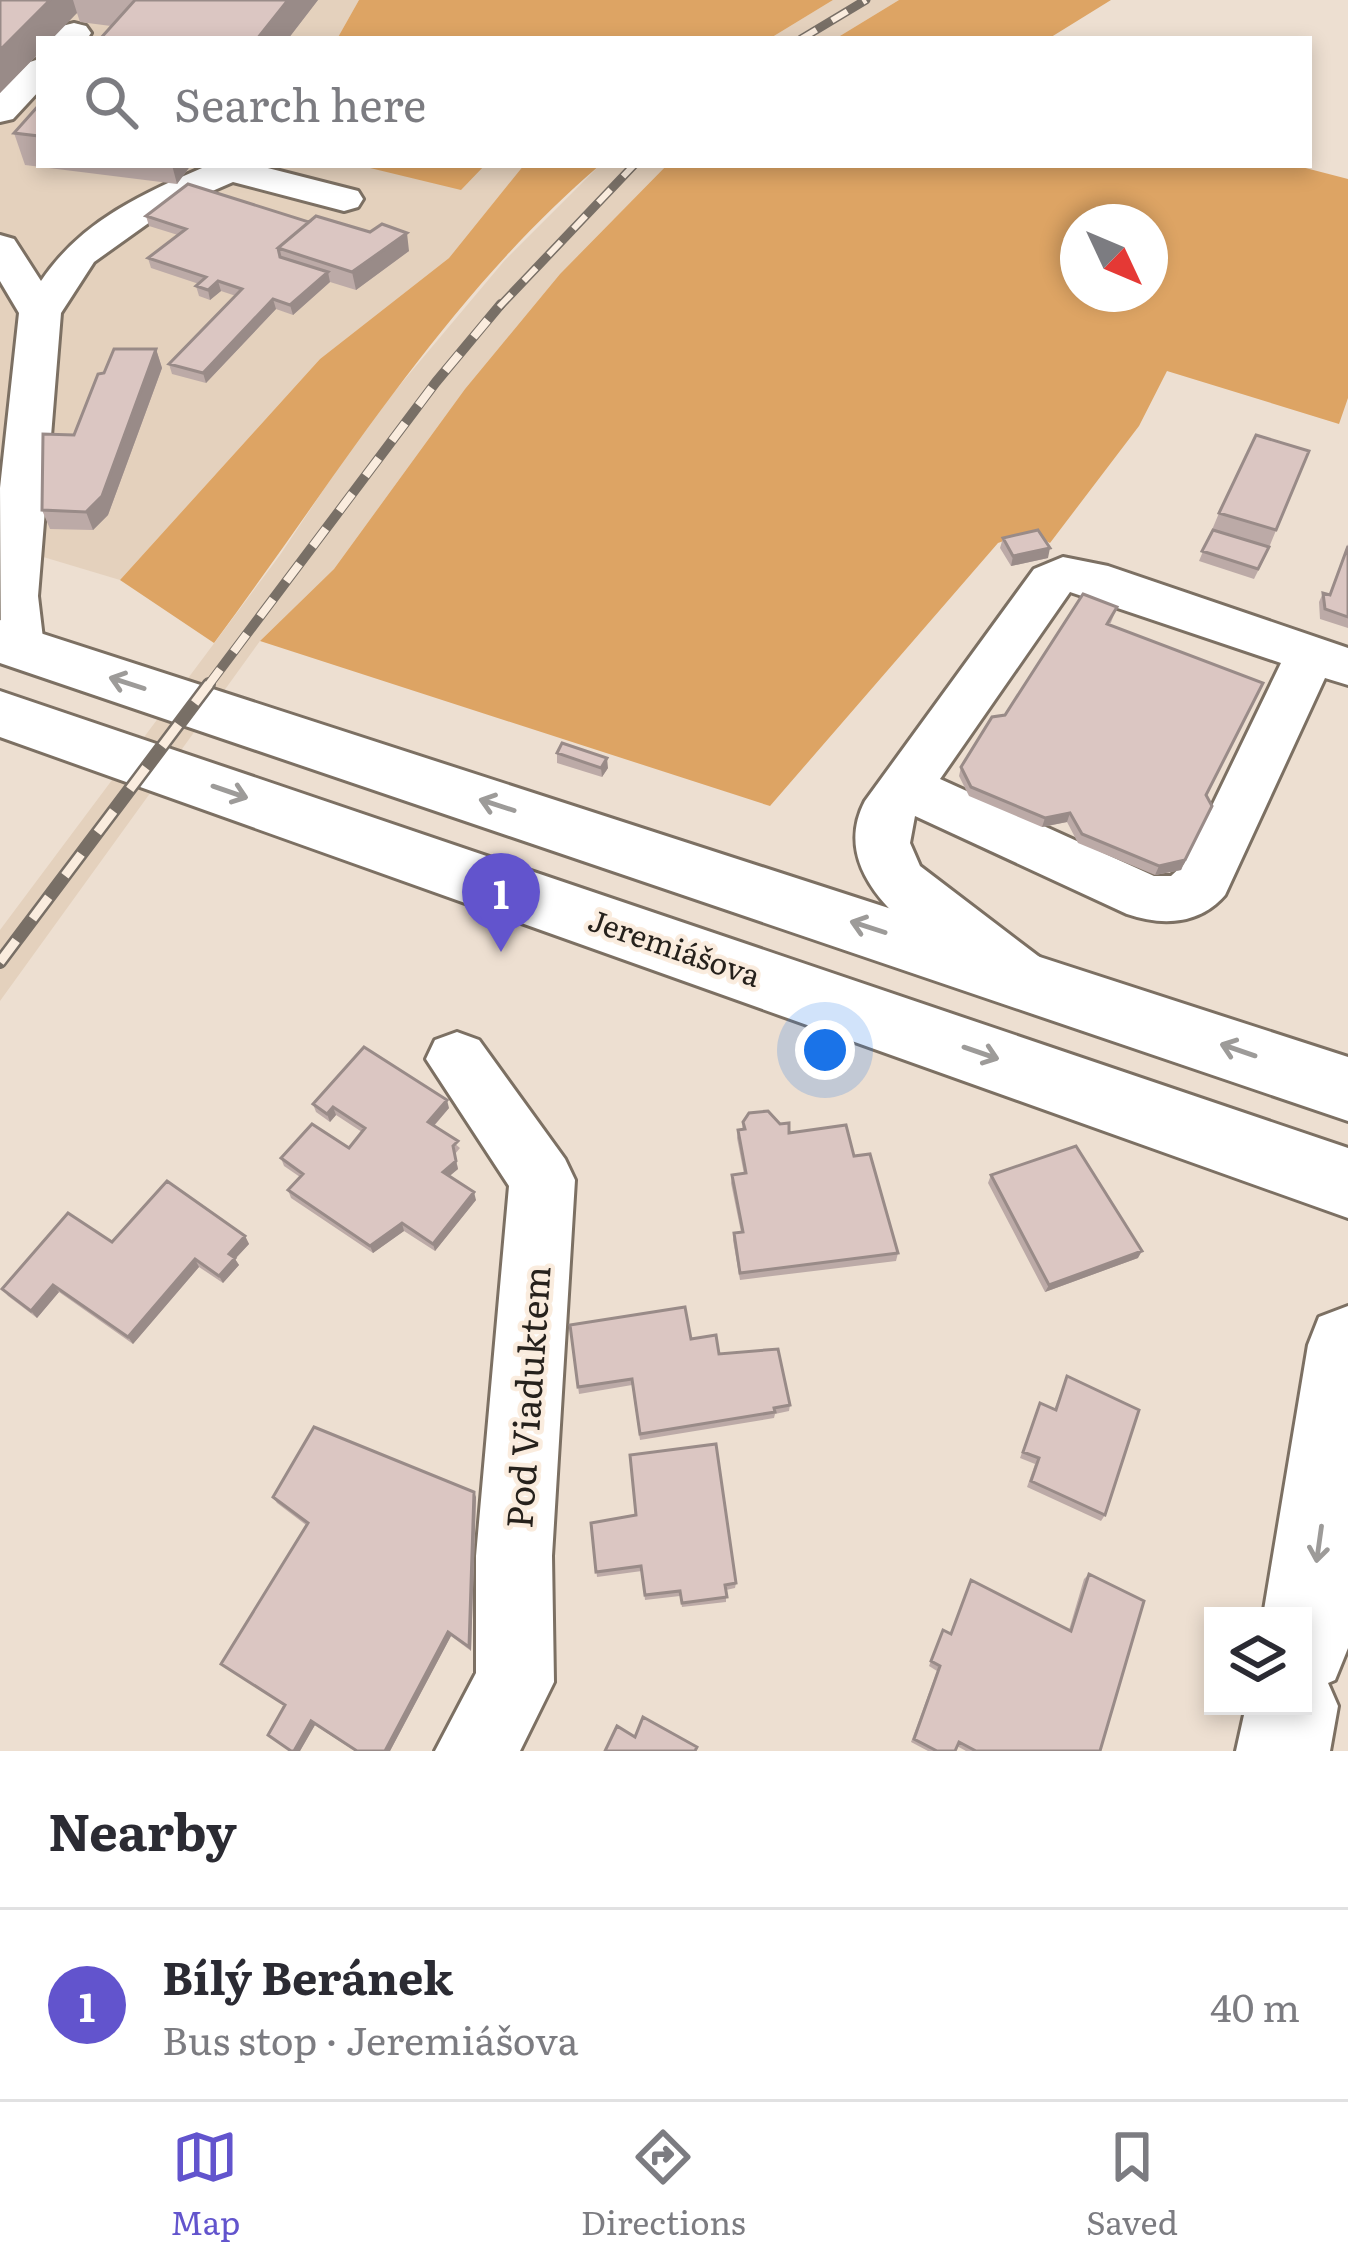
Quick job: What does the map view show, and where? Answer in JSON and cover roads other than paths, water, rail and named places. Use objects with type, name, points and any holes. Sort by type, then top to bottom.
[{"type":"main road","points":[[6,667],[1021,977],[1348,1089]]},
{"type":"main road","name":"Jeremiášova","points":[[6,667],[1348,1184]]},
{"type":"main road","points":[[1309,1607],[1348,1346]]},
{"type":"main road","points":[[1283,1751],[1290,1715]]},
{"type":"street","points":[[0,111],[36,73]]},
{"type":"street","points":[[6,667],[40,313],[79,254],[150,204],[230,170],[344,200]]},
{"type":"street","points":[[0,247],[40,313]]},
{"type":"street","points":[[905,788],[1147,898],[1177,899],[1195,892],[1205,879],[1330,661],[1091,578],[1063,574],[1044,589],[905,788],[881,830],[880,843],[892,874],[1021,977]]},
{"type":"street","name":"Pod Viaduktem","points":[[457,1059],[542,1180],[514,1556],[515,1682],[475,1751]]},
{"type":"railway","points":[[806,36],[866,0]]},
{"type":"railway","points":[[499,307],[631,168]]},
{"type":"railway","points":[[207,687],[436,382],[501,304]]},
{"type":"railway","points":[[0,962],[209,684]]},
{"type":"place","name":"Bílý Beránek","points":[[501,952]]}]
